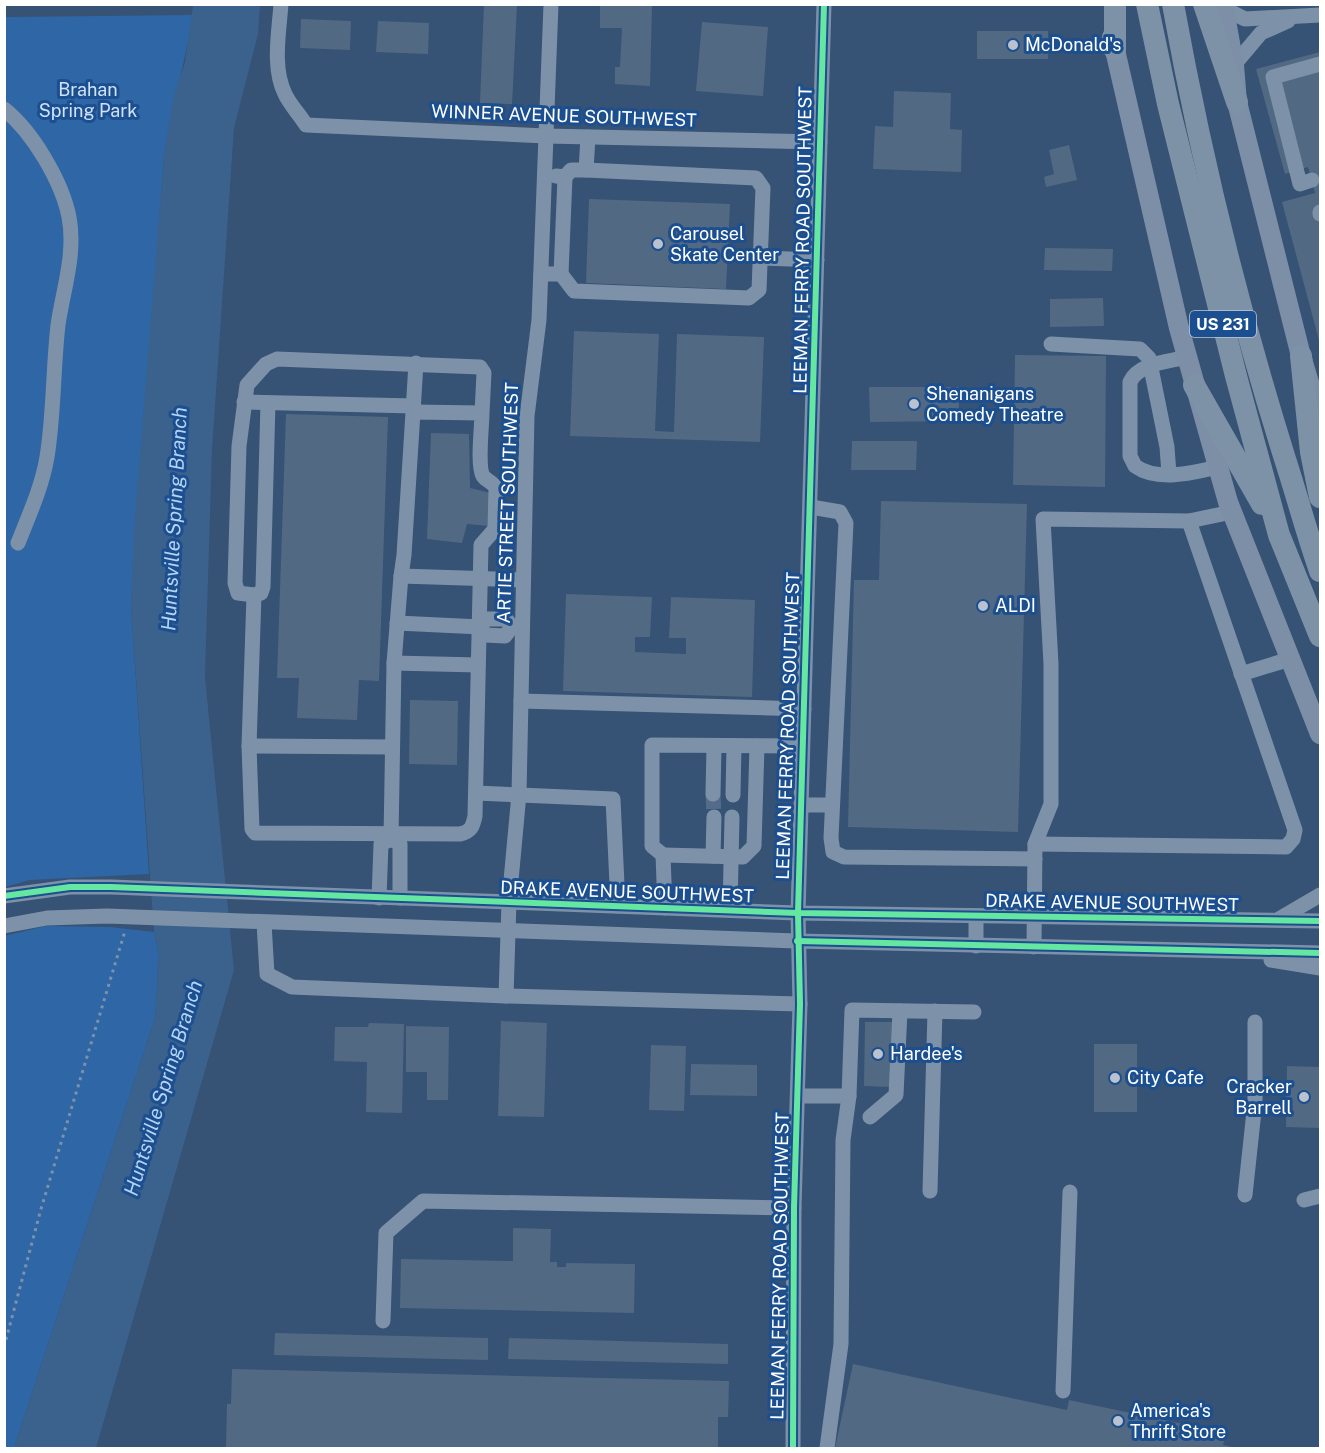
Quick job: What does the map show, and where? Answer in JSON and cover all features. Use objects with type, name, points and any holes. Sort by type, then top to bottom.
[{"type":"highway","points":[[1115,4],[1115,50]]},
{"type":"highway","name":"US 231","points":[[1147,4],[1171,116],[1236,376],[1279,535],[1320,636]]},
{"type":"highway","name":"US 231","points":[[1173,4],[1189,92],[1226,256],[1254,360],[1320,571]]},
{"type":"highway","points":[[1217,6],[1237,102]]},
{"type":"highway","points":[[1301,356],[1311,452],[1320,497]]},
{"type":"highway","points":[[1194,385],[1279,535]]},
{"type":"main road","points":[[1106,4],[1187,357],[1218,467],[1232,512],[1320,734]]},
{"type":"main road","points":[[1217,6],[1234,66],[1237,102],[1301,356],[1320,418]]},
{"type":"street","name":"WINNER AVENUE SOUTHWEST","points":[[281,4],[278,59],[280,78],[285,94],[306,125],[546,136],[820,142]]},
{"type":"street","name":"ARTIE STREET SOUTHWEST","points":[[506,996],[510,931],[509,902],[519,794],[521,701],[517,627],[523,580],[527,416],[539,320],[551,4]]},
{"type":"street","name":"LEEMAN FERRY ROAD SOUTHWEST","points":[[793,1449],[794,1208],[800,1004],[797,941],[801,746],[811,507],[824,4]]},
{"type":"street","points":[[1217,6],[1245,19],[1320,15]]},
{"type":"street","points":[[1234,66],[1261,33],[1296,17]]},
{"type":"street","points":[[1312,180],[1300,184],[1273,77],[1320,64]]},
{"type":"street","points":[[4,110],[13,116],[51,168],[69,217],[71,256],[58,324],[47,456],[39,491],[18,543]]},
{"type":"street","points":[[586,170],[588,137]]},
{"type":"street","points":[[572,170],[586,170],[756,178],[763,188],[759,290],[749,298],[574,291],[561,274],[565,177],[572,170]]},
{"type":"street","points":[[544,176],[565,177]]},
{"type":"street","points":[[760,258],[817,260]]},
{"type":"street","points":[[541,274],[561,274]]},
{"type":"street","points":[[1051,345],[1140,349],[1152,366],[1169,474]]},
{"type":"street","points":[[1187,357],[1140,369],[1130,382],[1130,456],[1135,466],[1143,472],[1190,473],[1218,467]]},
{"type":"street","points":[[254,595],[249,746],[252,829],[255,833],[391,835],[466,833],[473,825],[476,816],[481,545],[495,530],[496,489],[494,484],[485,478],[481,469],[484,373],[480,367],[416,363],[277,359],[266,364],[247,384],[239,446],[235,583],[238,593],[254,595],[261,593],[263,587],[268,403]]},
{"type":"street","points":[[400,898],[400,844],[391,835],[394,663],[400,576],[404,555],[416,363]]},
{"type":"street","points":[[244,402],[482,413]]},
{"type":"street","points":[[811,507],[840,512],[846,524],[832,805],[833,852],[844,857],[1286,847],[1293,839],[1295,830],[1189,521]]},
{"type":"street","points":[[1034,947],[1035,851],[1051,804],[1051,664],[1043,519],[1189,521],[1232,512]]},
{"type":"street","points":[[400,576],[523,580]]},
{"type":"street","points":[[480,627],[485,619],[506,619],[517,627]]},
{"type":"street","points":[[397,623],[480,627]]},
{"type":"street","points":[[1241,674],[1290,659]]},
{"type":"street","points":[[394,663],[478,665]]},
{"type":"street","points":[[521,701],[804,709]]},
{"type":"street","points":[[757,746],[754,846],[743,857],[663,855],[652,846],[652,745],[801,746]]},
{"type":"street","points":[[249,746],[392,747]]},
{"type":"street","points":[[713,795],[714,746]]},
{"type":"street","points":[[733,795],[734,746]]},
{"type":"street","points":[[476,793],[613,799],[618,906]]},
{"type":"street","points":[[801,805],[832,805]]},
{"type":"street","points":[[713,856],[714,817]]},
{"type":"street","points":[[730,910],[732,818]]},
{"type":"street","points":[[379,898],[381,844],[391,835]]},
{"type":"street","points":[[663,855],[665,908]]},
{"type":"street","name":"DRAKE AVENUE SOUTHWEST","points":[[4,897],[70,887],[798,913],[1320,921]]},
{"type":"street","points":[[1277,920],[1320,896]]},
{"type":"street","points":[[976,916],[976,946]]},
{"type":"street","points":[[4,926],[47,918],[149,917],[797,941],[1320,953]]},
{"type":"street","points":[[264,923],[267,974],[292,987],[506,996],[800,1004]]},
{"type":"street","points":[[1221,951],[1320,968]]},
{"type":"street","points":[[827,1449],[841,1344],[843,1140],[849,1096],[852,1010],[974,1012]]},
{"type":"street","points":[[870,1117],[896,1095],[900,1011]]},
{"type":"street","points":[[930,1191],[935,1011]]},
{"type":"street","points":[[1245,1195],[1255,1102],[1255,1022]]},
{"type":"street","points":[[798,1096],[849,1096]]},
{"type":"street","points":[[1063,1391],[1070,1192]]},
{"type":"street","points":[[1304,1200],[1320,1196]]},
{"type":"street","points":[[383,1322],[386,1233],[423,1201],[794,1208]]},
{"type":"path","points":[[4,1347],[41,1209],[129,917]]},
{"type":"green space","name":"Brahan Spring Park","points":[[193,15],[164,155],[131,606],[149,874],[30,880],[5,887],[5,17]]},
{"type":"green space","points":[[46,926],[110,927],[154,932],[159,953],[155,1018],[14,1448],[4,1448],[4,936]]},
{"type":"water","name":"Huntsville Spring Branch","points":[[193,5],[260,5],[258,34],[234,128],[212,450],[205,677],[234,970],[96,1448],[14,1448],[155,1018],[159,953],[154,932],[131,606],[134,530],[164,155],[173,99],[185,62]]},
{"type":"building","points":[[484,4],[517,5],[512,104],[480,103]]},
{"type":"building","points":[[600,4],[652,6],[650,86],[615,84],[615,67],[620,67],[622,28],[600,28]]},
{"type":"building","points":[[301,19],[351,21],[350,50],[300,48]]},
{"type":"building","points":[[378,21],[429,23],[428,54],[376,52]]},
{"type":"building","points":[[702,22],[768,27],[763,96],[696,91]]},
{"type":"building","name":"McDonald's","points":[[977,31],[1048,31],[1048,59],[977,59]]},
{"type":"building","points":[[1320,52],[1320,344],[1282,202],[1315,193],[1308,167],[1285,174],[1256,69]]},
{"type":"building","points":[[894,91],[951,93],[950,129],[962,130],[961,172],[873,169],[875,126],[893,127]]},
{"type":"building","points":[[1069,145],[1077,180],[1046,187],[1044,177],[1054,174],[1049,150]]},
{"type":"building","name":"Carousel Skate Center","points":[[589,199],[730,204],[726,289],[586,283]]},
{"type":"building","points":[[1045,248],[1113,249],[1112,271],[1044,270]]},
{"type":"building","points":[[1103,298],[1104,326],[1050,327],[1050,299]]},
{"type":"building","points":[[574,331],[659,334],[655,431],[674,432],[677,334],[764,337],[760,442],[570,436]]},
{"type":"building","points":[[1015,355],[1106,356],[1105,487],[1013,485]]},
{"type":"building","name":"Shenanigans Comedy Theatre","points":[[869,387],[960,387],[958,421],[870,422]]},
{"type":"building","points":[[286,414],[388,417],[379,681],[359,680],[357,720],[297,718],[299,678],[277,678]]},
{"type":"building","points":[[431,433],[469,434],[470,488],[491,493],[489,526],[467,524],[462,543],[427,539]]},
{"type":"building","points":[[852,441],[917,441],[916,470],[851,470]]},
{"type":"building","points":[[881,501],[1027,504],[1018,832],[848,827],[854,580],[879,580]]},
{"type":"building","points":[[566,594],[652,597],[650,637],[635,637],[635,652],[686,654],[686,638],[669,638],[671,597],[755,600],[752,697],[563,691]]},
{"type":"building","points":[[410,700],[458,701],[457,765],[409,764]]},
{"type":"building","points":[[501,1021],[547,1023],[544,1117],[498,1116]]},
{"type":"building","name":"Hardee's","points":[[865,1022],[892,1022],[891,1087],[864,1086]]},
{"type":"building","points":[[369,1023],[404,1024],[402,1113],[366,1112],[367,1062],[334,1061],[335,1027],[368,1027]]},
{"type":"building","points":[[406,1026],[449,1027],[448,1100],[427,1100],[427,1072],[406,1072]]},
{"type":"building","name":"City Cafe","points":[[1094,1044],[1137,1044],[1137,1112],[1094,1112]]},
{"type":"building","points":[[651,1045],[686,1046],[684,1111],[649,1110]]},
{"type":"building","points":[[691,1064],[757,1065],[757,1096],[690,1095]]},
{"type":"building","name":"Cracker Barrell","points":[[1287,1066],[1320,1067],[1320,1128],[1286,1127]]},
{"type":"building","points":[[513,1228],[551,1229],[550,1262],[557,1262],[557,1267],[566,1267],[566,1263],[635,1264],[634,1313],[400,1308],[401,1259],[513,1261]]},
{"type":"building","points":[[275,1333],[488,1338],[488,1360],[274,1355]]},
{"type":"building","points":[[509,1338],[728,1344],[728,1364],[508,1359]]},
{"type":"building","points":[[853,1364],[1067,1410],[1069,1400],[1226,1433],[1223,1445],[1236,1448],[835,1448]]},
{"type":"building","points":[[232,1369],[729,1381],[728,1417],[718,1417],[718,1448],[226,1448],[227,1404],[231,1404]]},
{"type":"tunnel","points":[[713,794],[714,817]]},
{"type":"cycle path","points":[[793,1448],[794,1208],[800,1004],[798,913],[824,4]]},
{"type":"cycle path","points":[[4,896],[70,887],[111,887],[798,913],[1320,921]]},
{"type":"cycle path","points":[[797,941],[1320,953]]},
{"type":"place","name":"McDonald's","points":[[1013,45]]},
{"type":"place","name":"Carousel Skate Center","points":[[658,244]]},
{"type":"place","name":"Shenanigans Comedy Theatre","points":[[914,404]]},
{"type":"place","name":"ALDI","points":[[983,606]]},
{"type":"place","name":"Hardee's","points":[[878,1054]]},
{"type":"place","name":"City Cafe","points":[[1115,1078]]},
{"type":"place","name":"Cracker Barrell","points":[[1304,1097]]},
{"type":"place","name":"America's Thrift Store","points":[[1118,1421]]}]
